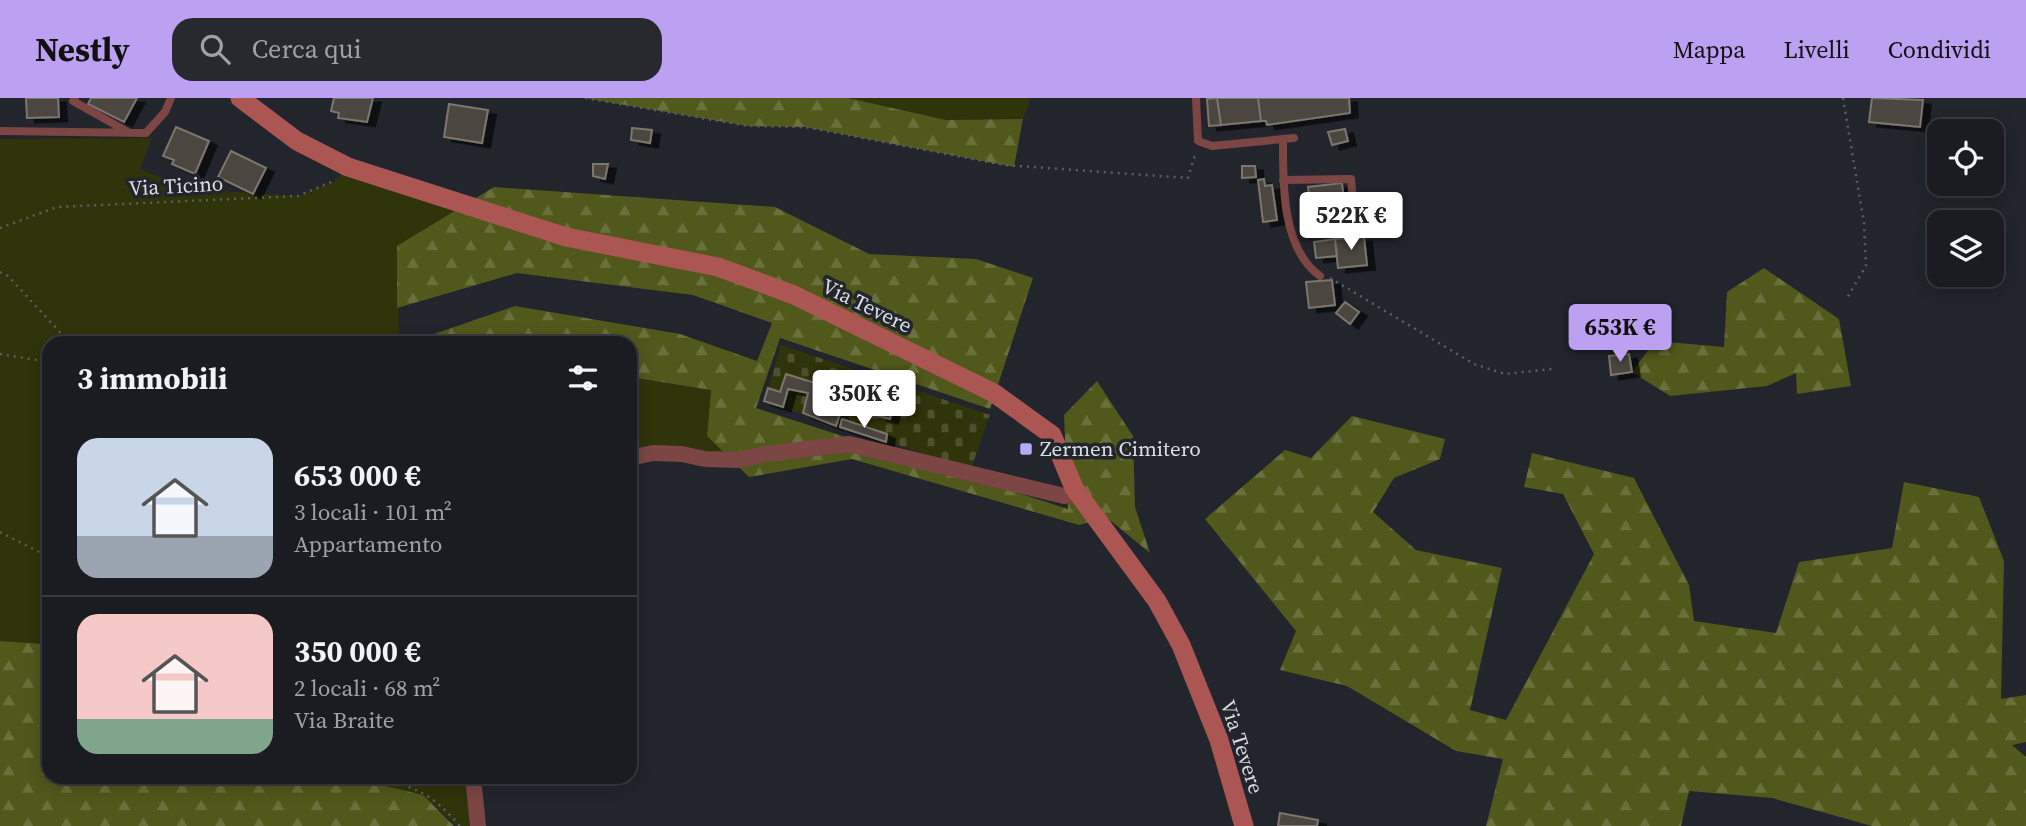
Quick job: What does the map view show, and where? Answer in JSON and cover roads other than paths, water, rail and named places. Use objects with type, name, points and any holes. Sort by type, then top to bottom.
[{"type":"main road","name":"Via Tevere","points":[[240,98],[297,141],[348,167],[566,237],[718,267],[794,295],[994,393],[1052,435],[1078,493],[1157,601],[1181,645],[1219,740],[1244,826]]},
{"type":"street","points":[[637,456],[653,453],[682,454],[705,459],[739,460],[764,454],[849,444],[1065,496],[1078,493]]},
{"type":"street","points":[[473,784],[478,826]]},
{"type":"lane","points":[[75,98],[73,101],[131,133]]},
{"type":"lane","points":[[0,131],[146,133],[165,112],[171,98]]},
{"type":"lane","points":[[1196,98],[1198,141],[1212,146],[1294,138]]},
{"type":"lane","points":[[1283,139],[1283,180],[1289,224],[1308,267],[1320,276]]},
{"type":"lane","points":[[1283,180],[1351,179],[1356,237]]},
{"type":"place","name":"Zermen Cimitero","points":[[1026,449]]}]
